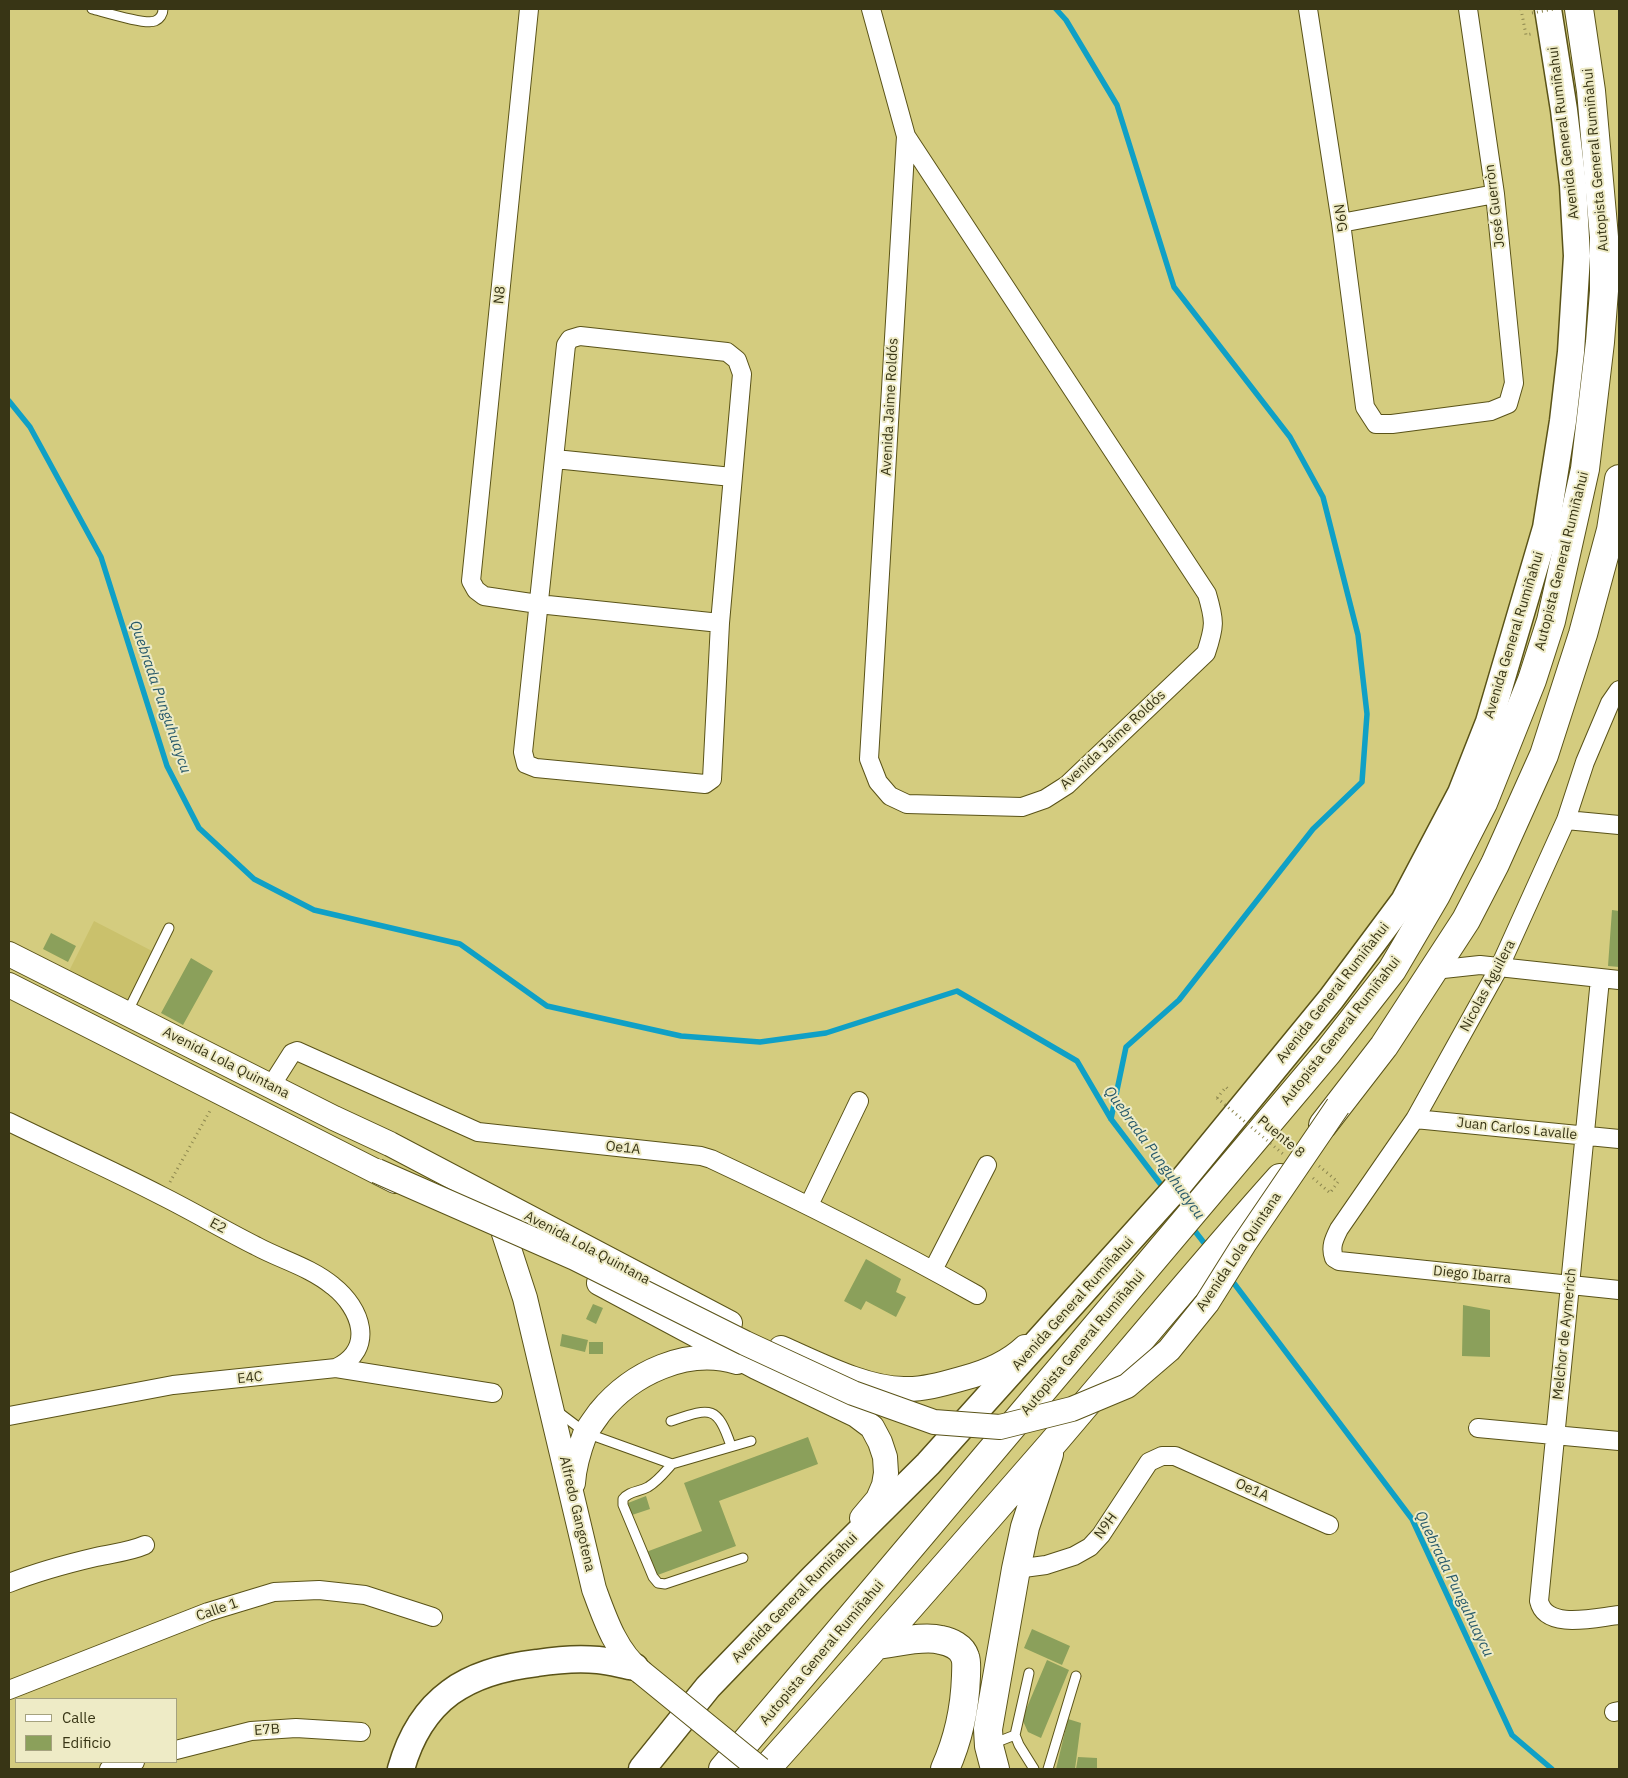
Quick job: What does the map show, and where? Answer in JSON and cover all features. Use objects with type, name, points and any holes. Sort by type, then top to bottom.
[{"type":"highway","name":"Autopista General Rumiñahui","points":[[724,1769],[1328,1052],[1392,970],[1436,895],[1483,803],[1532,680],[1551,622],[1585,468],[1600,342],[1604,291],[1604,237],[1592,91],[1578,9]]},
{"type":"highway","points":[[766,1769],[877,1645],[1280,1178],[1384,1046],[1466,920],[1495,864],[1544,755],[1586,624],[1611,530],[1619,479]]},
{"type":"highway","points":[[992,1757],[988,1729],[1016,1569],[1025,1528],[1052,1443]]},
{"type":"highway","points":[[877,1645],[932,1638],[943,1640],[956,1646],[966,1657],[966,1684],[963,1710],[957,1736],[945,1769]]},
{"type":"main road","name":"Avenida General Rumiñahui","points":[[642,1769],[708,1687],[813,1578],[928,1464],[1170,1195],[1331,999],[1404,901],[1461,793],[1489,722],[1546,528],[1564,421],[1572,352],[1577,256],[1573,186],[1564,110],[1540,11]]},
{"type":"main road","name":"Avenida Lola Quintana","points":[[9,954],[390,1144],[764,1341],[879,1386],[904,1389],[939,1384],[976,1375],[1016,1356],[1143,1226]]},
{"type":"main road","name":"Avenida Lola Quintana","points":[[9,985],[613,1290],[756,1367],[856,1415],[872,1427],[880,1442],[885,1457],[886,1473],[884,1485],[878,1499],[813,1578]]},
{"type":"main road","name":"Avenida Lola Quintana","points":[[377,1171],[575,1258],[745,1343],[853,1393],[934,1422],[1000,1427],[1072,1409],[1127,1386],[1169,1350],[1207,1303],[1244,1244],[1338,1106]]},
{"type":"main road","name":"Alfredo Gangotena","points":[[492,1198],[507,1237],[525,1298],[594,1589],[606,1621],[618,1645],[638,1669],[760,1769]]},
{"type":"main road","points":[[572,1494],[578,1455],[586,1433],[610,1400],[627,1385],[646,1373],[667,1365],[689,1360],[712,1358],[734,1360],[756,1367]]},
{"type":"main road","points":[[401,1769],[406,1752],[418,1728],[436,1705],[456,1687],[473,1678],[502,1668],[552,1661],[597,1660],[638,1669]]},
{"type":"street","name":"N8","points":[[529,9],[471,581],[476,590],[484,596],[538,604]]},
{"type":"street","name":"Avenida Jaime Roldós","points":[[871,9],[906,136],[1207,594],[1214,618],[1212,634],[1206,653],[1067,785],[1045,799],[1022,807],[907,804],[890,796],[878,782],[869,759],[906,136]]},
{"type":"street","name":"N9G","points":[[1308,9],[1341,223],[1365,407],[1376,424]]},
{"type":"street","name":"José Guerròn","points":[[1376,424],[1392,424],[1491,411],[1508,404],[1514,383],[1495,194],[1468,9]]},
{"type":"street","points":[[1341,223],[1495,194]]},
{"type":"street","points":[[580,336],[727,352],[737,360],[742,374],[720,623],[712,779],[705,784],[536,768],[526,764],[523,752],[555,459],[566,345],[570,339],[580,336]]},
{"type":"street","points":[[555,459],[732,477]]},
{"type":"street","points":[[538,604],[720,623]]},
{"type":"street","name":"Nicolas Aguilera","points":[[1332,1251],[1332,1242],[1415,1119],[1500,966],[1566,820],[1585,762],[1615,696]]},
{"type":"street","points":[[1566,820],[1619,825]]},
{"type":"street","points":[[1434,970],[1480,965],[1500,966],[1619,980]]},
{"type":"street","name":"Melchor de Aymerich","points":[[1600,978],[1539,1592],[1540,1604],[1549,1616],[1558,1620],[1619,1615]]},
{"type":"street","name":"Oe1A","points":[[271,1086],[292,1053],[297,1051],[478,1132],[701,1156],[809,1205],[977,1295]]},
{"type":"street","points":[[809,1205],[859,1101]]},
{"type":"street","name":"Juan Carlos Lavalle","points":[[1415,1119],[1619,1138]]},
{"type":"street","name":"E2","points":[[9,1122],[162,1196],[258,1247],[310,1270],[333,1286],[348,1300],[356,1314],[361,1341],[356,1351],[344,1365],[336,1368]]},
{"type":"street","points":[[933,1270],[988,1165]]},
{"type":"street","name":"Diego Ibarra","points":[[1332,1251],[1334,1258],[1339,1261],[1619,1290]]},
{"type":"street","name":"E4C","points":[[9,1416],[173,1385],[336,1368],[492,1393]]},
{"type":"street","points":[[1478,1428],[1619,1441]]},
{"type":"street","name":"N9H","points":[[1016,1569],[1046,1565],[1074,1556],[1090,1547],[1101,1536],[1149,1462],[1162,1456],[1174,1456]]},
{"type":"street","name":"Oe1A","points":[[1174,1456],[1329,1525]]},
{"type":"street","points":[[9,1583],[46,1570],[129,1551],[145,1544]]},
{"type":"street","name":"Calle 1","points":[[9,1690],[208,1612],[274,1592],[319,1590],[365,1595],[432,1617]]},
{"type":"street","name":"E7B","points":[[178,1749],[251,1730],[296,1728],[361,1732]]},
{"type":"street","points":[[111,1769],[132,1763]]},
{"type":"lane","points":[[92,9],[144,22],[155,21],[163,14],[163,9]]},
{"type":"lane","points":[[127,1013],[170,928]]},
{"type":"lane","points":[[552,1408],[586,1433],[672,1464]]},
{"type":"lane","points":[[671,1421],[697,1412],[713,1413],[724,1426],[731,1446]]},
{"type":"lane","points":[[743,1558],[665,1584],[658,1583],[653,1576],[623,1499],[626,1494],[646,1488],[658,1479],[672,1464],[751,1441]]},
{"type":"lane","points":[[992,1757],[1015,1734],[1029,1672]]},
{"type":"lane","points":[[1048,1769],[1076,1676]]},
{"type":"lane","points":[[1015,1734],[1019,1745],[1034,1769]]},
{"type":"path","points":[[1540,11],[1554,9]]},
{"type":"path","name":"Puente 8","points":[[1226,1088],[1217,1098],[1285,1155]]},
{"type":"path","points":[[162,1196],[220,1093]]},
{"type":"path","name":"Puente 8","points":[[1308,1174],[1330,1193],[1338,1182]]},
{"type":"shaded area","points":[[94,921],[154,952],[129,1001],[69,971]]},
{"type":"building","points":[[1612,910],[1619,911],[1619,967],[1608,966]]},
{"type":"building","points":[[51,933],[76,946],[68,962],[43,949]]},
{"type":"building","points":[[191,958],[213,971],[183,1025],[161,1013]]},
{"type":"building","points":[[866,1259],[901,1279],[896,1292],[906,1297],[896,1317],[866,1301],[861,1310],[844,1301]]},
{"type":"building","points":[[593,1304],[603,1308],[596,1324],[586,1319]]},
{"type":"building","points":[[1463,1305],[1490,1310],[1490,1357],[1462,1356]]},
{"type":"building","points":[[562,1334],[588,1340],[585,1352],[560,1346]]},
{"type":"building","points":[[589,1342],[603,1342],[603,1354],[589,1354]]},
{"type":"building","points":[[808,1437],[818,1464],[719,1501],[736,1546],[655,1576],[646,1552],[702,1531],[684,1483]]},
{"type":"building","points":[[646,1496],[650,1509],[632,1515],[628,1503]]},
{"type":"building","points":[[1032,1629],[1070,1646],[1062,1665],[1024,1648]]},
{"type":"building","points":[[1047,1660],[1069,1670],[1041,1738],[1028,1732],[1022,1719]]},
{"type":"building","points":[[1068,1719],[1081,1723],[1075,1769],[1056,1769]]},
{"type":"building","points":[[1078,1757],[1097,1758],[1097,1769],[1076,1769]]},
{"type":"waterway","points":[[1056,9],[1066,20],[1117,105],[1174,287],[1290,437],[1323,497],[1358,635],[1367,714],[1362,782],[1313,829],[1179,1000],[1126,1047],[1111,1119]]},
{"type":"waterway","name":"Quebrada Punguhuaycu","points":[[9,401],[30,427],[101,557],[167,766],[199,828],[254,879],[314,910],[460,944],[547,1006],[681,1036],[760,1042],[826,1033],[957,991],[1077,1061],[1111,1119],[1165,1190]]},
{"type":"waterway","name":"Quebrada Punguhuaycu","points":[[1191,1226],[1208,1248]]},
{"type":"waterway","name":"Quebrada Punguhuaycu","points":[[1230,1278],[1412,1519],[1512,1735],[1552,1769]]}]
